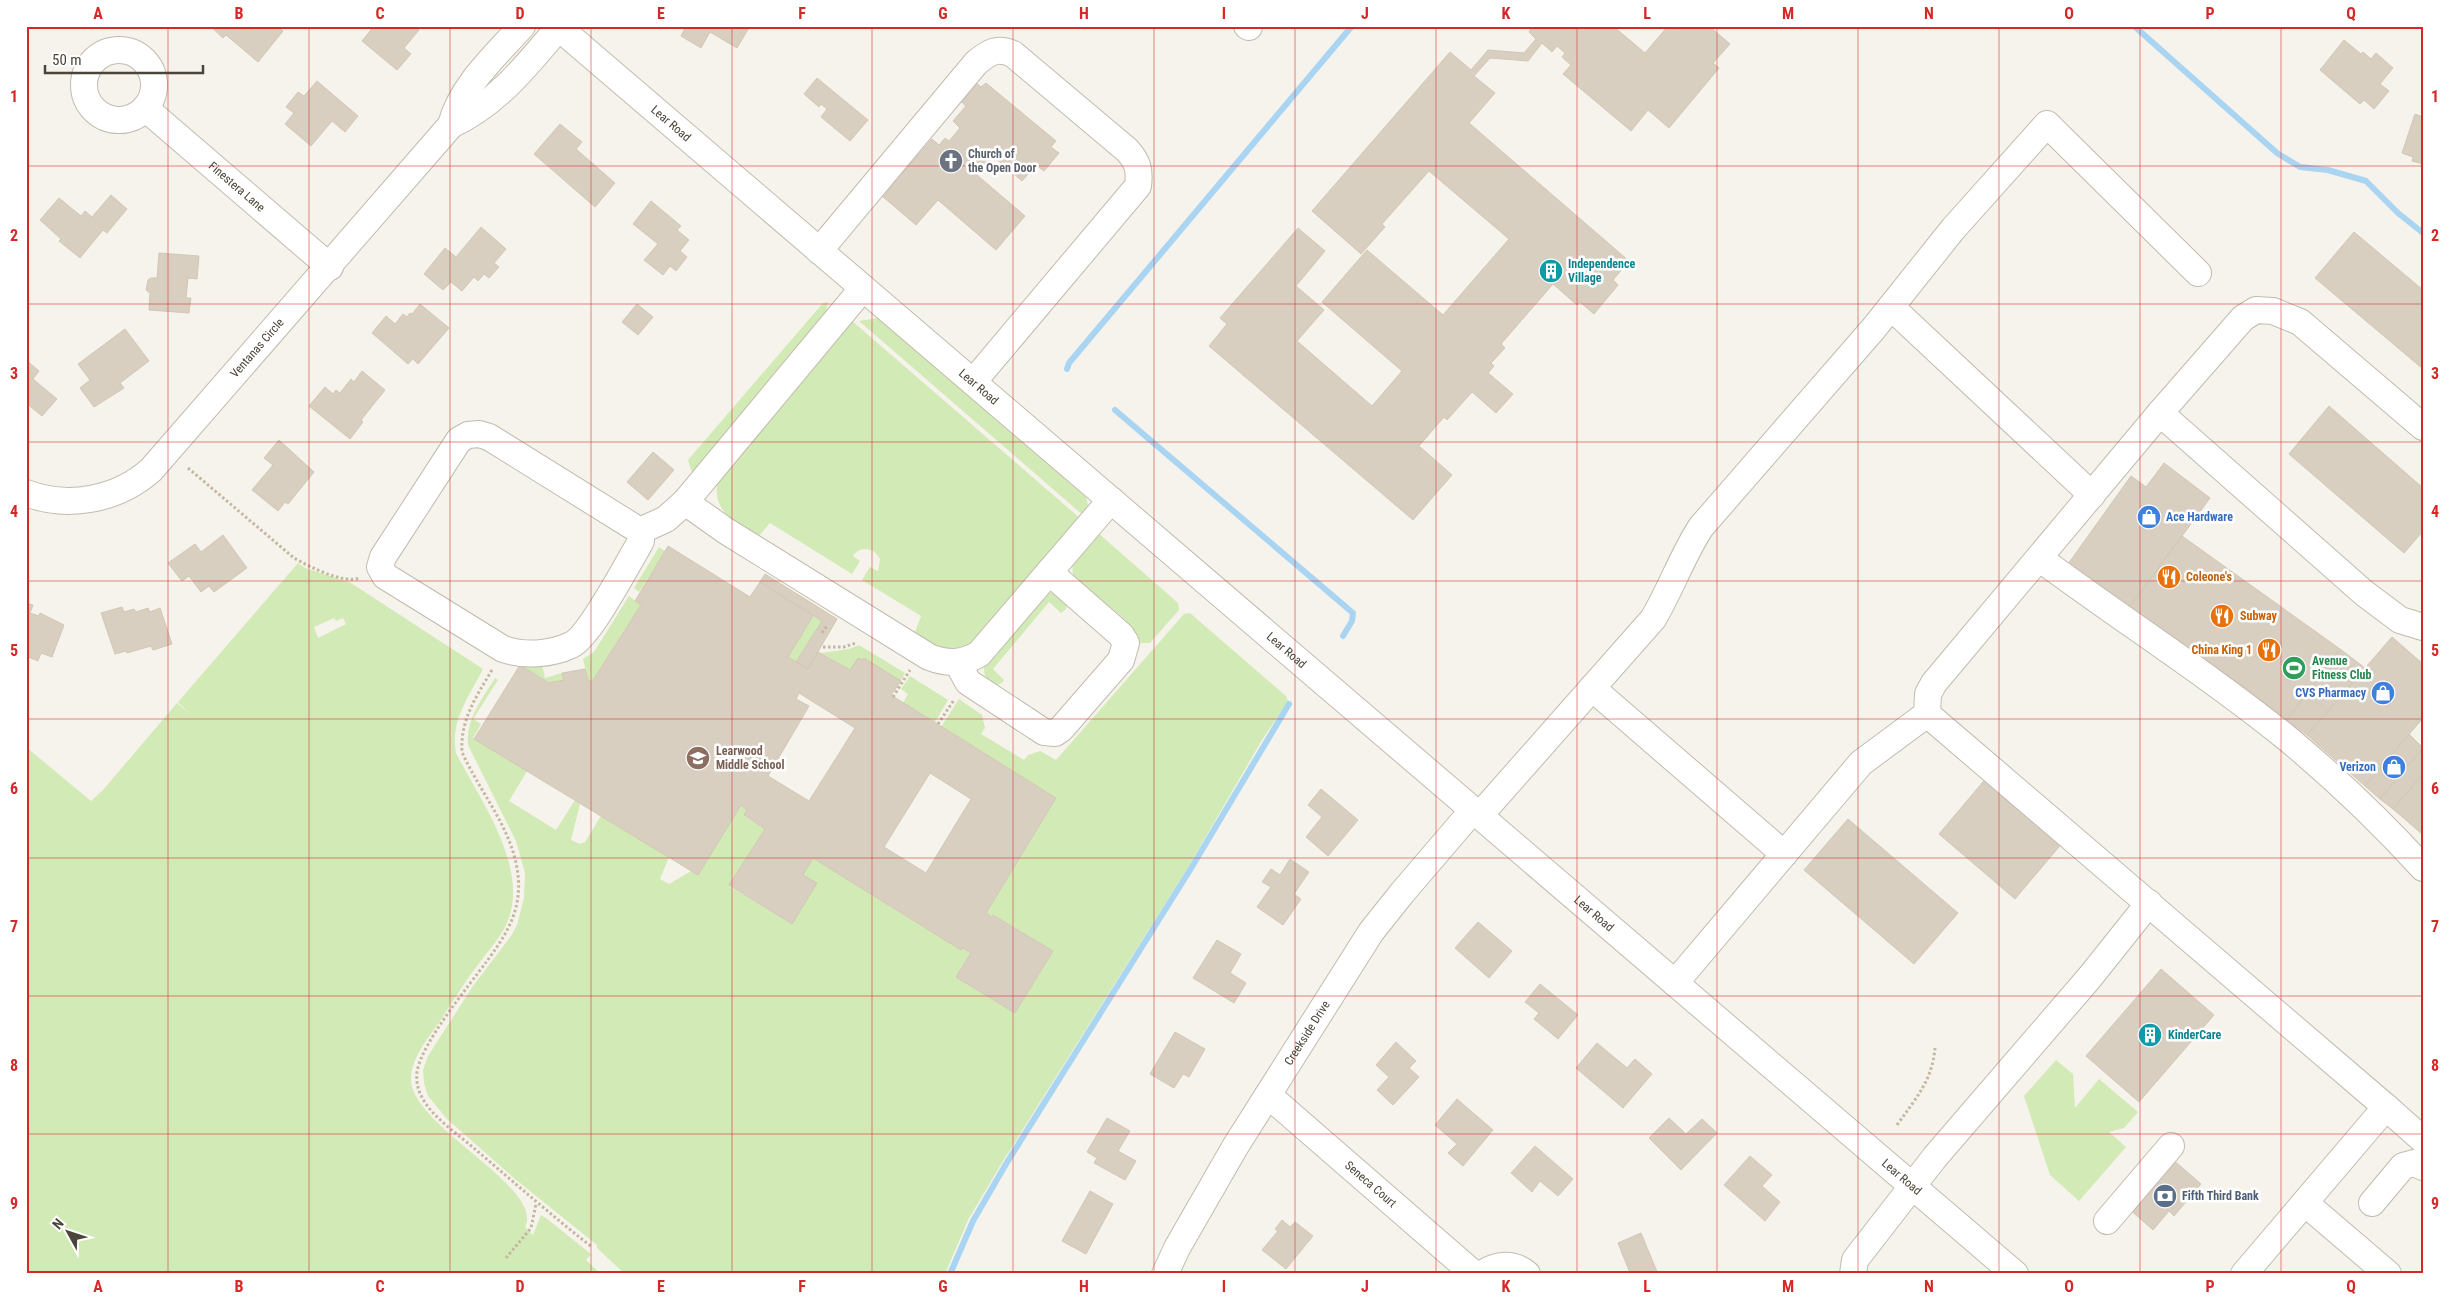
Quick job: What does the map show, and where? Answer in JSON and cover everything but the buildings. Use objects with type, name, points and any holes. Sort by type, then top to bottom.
[{"type":"street","name":"Ventanas Circle","points":[[26,493],[54,500],[75,501],[95,499],[121,491],[143,477],[164,457],[451,124],[455,110],[467,90],[522,26]]},
{"type":"street","name":"Ventanas Circle","points":[[451,124],[472,116],[492,100],[516,77],[558,27]]},
{"type":"street","name":"Lear Road","points":[[558,27],[2016,1274]]},
{"type":"street","points":[[819,251],[976,63],[989,52],[1002,49],[1013,54],[1127,150],[1135,160],[1140,172],[1138,186],[973,382]]},
{"type":"street","name":"Finestera Lane","points":[[145,108],[330,266]]},
{"type":"street","name":"Creekside Drive","points":[[1165,1274],[1177,1248],[1230,1155],[1372,932],[1402,893],[1592,688],[1653,619],[1666,598],[1689,545],[1701,527],[1890,307],[1953,229],[2047,124],[2198,272]]},
{"type":"street","points":[[640,531],[666,518],[685,502],[863,288]]},
{"type":"street","points":[[1890,307],[2092,495]]},
{"type":"street","points":[[1927,714],[1928,694],[1934,683],[2160,413],[2243,318],[2256,310],[2273,311],[2300,322],[2423,427]]},
{"type":"street","points":[[2160,413],[2370,598],[2400,620],[2423,626]]},
{"type":"street","points":[[468,434],[489,437],[640,531],[641,541],[636,550],[581,637],[571,645],[534,654],[517,654],[503,650],[384,576],[380,567],[383,558],[459,440],[468,434]]},
{"type":"street","points":[[685,502],[726,531],[929,657],[945,662],[957,662],[979,654],[1112,500]]},
{"type":"street","points":[[2039,558],[2288,740],[2352,795],[2423,868]]},
{"type":"street","points":[[957,662],[968,682],[1044,732],[1055,733],[1061,729],[1121,660],[1126,643],[1122,635],[1049,572]]},
{"type":"street","points":[[1592,688],[1784,854]]},
{"type":"street","points":[[1675,983],[1861,763],[1927,714]]},
{"type":"street","points":[[1927,714],[2423,1140]]},
{"type":"street","points":[[1853,1274],[1855,1260],[1914,1187],[1934,1157],[2090,977],[2149,903]]},
{"type":"street","name":"Seneca Court","points":[[1268,1095],[1474,1274]]},
{"type":"street","points":[[2244,1274],[2386,1107]]},
{"type":"street","points":[[2107,1221],[2171,1146]]},
{"type":"street","points":[[2372,1203],[2403,1166],[2414,1163],[2423,1167]]},
{"type":"street","points":[[2305,1203],[2388,1274]]},
{"type":"street","points":[[1482,1274],[1496,1266],[1504,1266],[1517,1267],[1527,1274]]},
{"type":"path","points":[[188,468],[275,543],[294,558],[312,568],[353,580],[382,571]]},
{"type":"path","points":[[822,633],[827,626]]},
{"type":"path","points":[[823,647],[844,647],[856,643]]},
{"type":"path","points":[[503,650],[467,713],[461,734],[462,752],[512,846],[518,874],[516,912],[496,949],[457,1001],[421,1056],[417,1073],[417,1087],[435,1114],[536,1203],[592,1247]]},
{"type":"path","points":[[893,697],[910,670]]},
{"type":"path","points":[[938,724],[955,698]]},
{"type":"path","points":[[1896,1125],[1927,1083],[1933,1067],[1935,1048]]},
{"type":"path","points":[[506,1258],[531,1228],[536,1203]]},
{"type":"green space","points":[[828,302],[826,311],[819,323],[698,469],[692,473],[688,460],[823,303]]},
{"type":"green space","points":[[878,318],[1086,497],[1088,505],[1084,516],[859,321]]},
{"type":"green space","points":[[851,320],[1082,520],[976,642],[967,646],[958,649],[944,649],[914,635],[921,616],[862,580],[870,567],[878,571],[880,559],[871,550],[860,550],[853,556],[860,561],[852,574],[770,523],[757,538],[727,515],[718,500],[718,481]]},
{"type":"green space","points":[[1098,533],[1178,603],[1179,610],[1150,643],[1139,643],[1135,632],[1128,623],[1090,592],[1073,575],[1072,563]]},
{"type":"green space","points":[[659,547],[665,551],[639,592],[634,588]]},
{"type":"green space","points":[[298,563],[305,568],[351,583],[483,669],[458,719],[455,741],[456,753],[500,836],[513,882],[512,904],[501,935],[422,1046],[412,1070],[411,1078],[416,1097],[431,1116],[497,1174],[515,1193],[526,1211],[525,1227],[533,1235],[541,1215],[546,1218],[591,1254],[586,1260],[601,1274],[26,1274],[26,747],[91,801],[103,790],[177,703],[190,714],[178,702]],"holes":[[[334,618],[336,621],[343,618],[346,624],[318,638],[314,627]]]},
{"type":"green space","points":[[1049,593],[1055,593],[1067,605],[1066,609],[1061,613],[1049,602],[993,669],[1004,680],[1003,682],[998,685],[988,681],[984,673],[984,666]]},
{"type":"green space","points":[[629,596],[641,605],[592,682],[588,680],[583,659],[594,652]]},
{"type":"green space","points":[[1190,613],[1286,696],[1288,701],[1262,740],[1187,869],[1003,1161],[968,1220],[945,1274],[625,1274],[597,1248],[597,1245],[515,1179],[447,1119],[428,1096],[423,1070],[428,1056],[473,986],[511,936],[517,925],[524,898],[525,873],[516,841],[468,745],[472,718],[495,678],[498,680],[473,719],[481,724],[473,738],[527,771],[509,801],[556,830],[575,800],[580,804],[571,840],[580,844],[585,842],[601,816],[669,857],[660,879],[669,884],[691,871],[741,805],[747,810],[744,816],[765,829],[729,886],[792,924],[803,875],[813,858],[961,950],[963,948],[971,953],[956,977],[1015,1013],[1053,951],[994,915],[992,917],[986,913],[1056,798],[941,727],[959,699],[982,715],[985,728],[981,734],[1024,760],[1028,755],[1040,751],[1056,760],[1184,614]]},
{"type":"green space","points":[[813,616],[822,621],[796,662],[788,657]]},
{"type":"green space","points":[[859,645],[905,673],[901,681],[864,658],[863,660],[858,658],[850,670],[821,653],[849,649]]},
{"type":"green space","points":[[542,664],[545,678],[562,673],[564,680],[549,683],[520,665]]},
{"type":"green space","points":[[910,676],[948,700],[935,722],[903,703],[908,694],[901,689]]},
{"type":"green space","points":[[2056,1060],[2073,1074],[2075,1108],[2099,1079],[2138,1112],[2124,1128],[2109,1132],[2126,1147],[2079,1201],[2050,1175],[2024,1096]]},
{"type":"waterway","points":[[1067,369],[1069,363],[1352,26]]},
{"type":"waterway","points":[[2134,26],[2277,153],[2300,167],[2328,170],[2366,181],[2398,213],[2423,233]]},
{"type":"waterway","points":[[1115,410],[1353,613],[1352,621],[1343,636]]},
{"type":"waterway","points":[[950,1274],[973,1221],[1006,1164],[1190,870],[1289,704]]},
{"type":"place","name":"Church of the Open Door","points":[[951,161]]},
{"type":"place","name":"Independence Village","points":[[1551,271]]},
{"type":"place","name":"Ace Hardware","points":[[2149,517]]},
{"type":"place","name":"Coleone's","points":[[2169,577]]},
{"type":"place","name":"Subway","points":[[2222,616]]},
{"type":"place","name":"China King 1","points":[[2269,650]]},
{"type":"place","name":"Avenue Fitness Club","points":[[2294,668]]},
{"type":"place","name":"CVS Pharmacy","points":[[2383,693]]},
{"type":"place","name":"Learwood Middle School","points":[[698,758]]},
{"type":"place","name":"Verizon","points":[[2394,767]]},
{"type":"place","name":"KinderCare","points":[[2150,1035]]},
{"type":"place","name":"Fifth Third Bank","points":[[2165,1196]]}]
